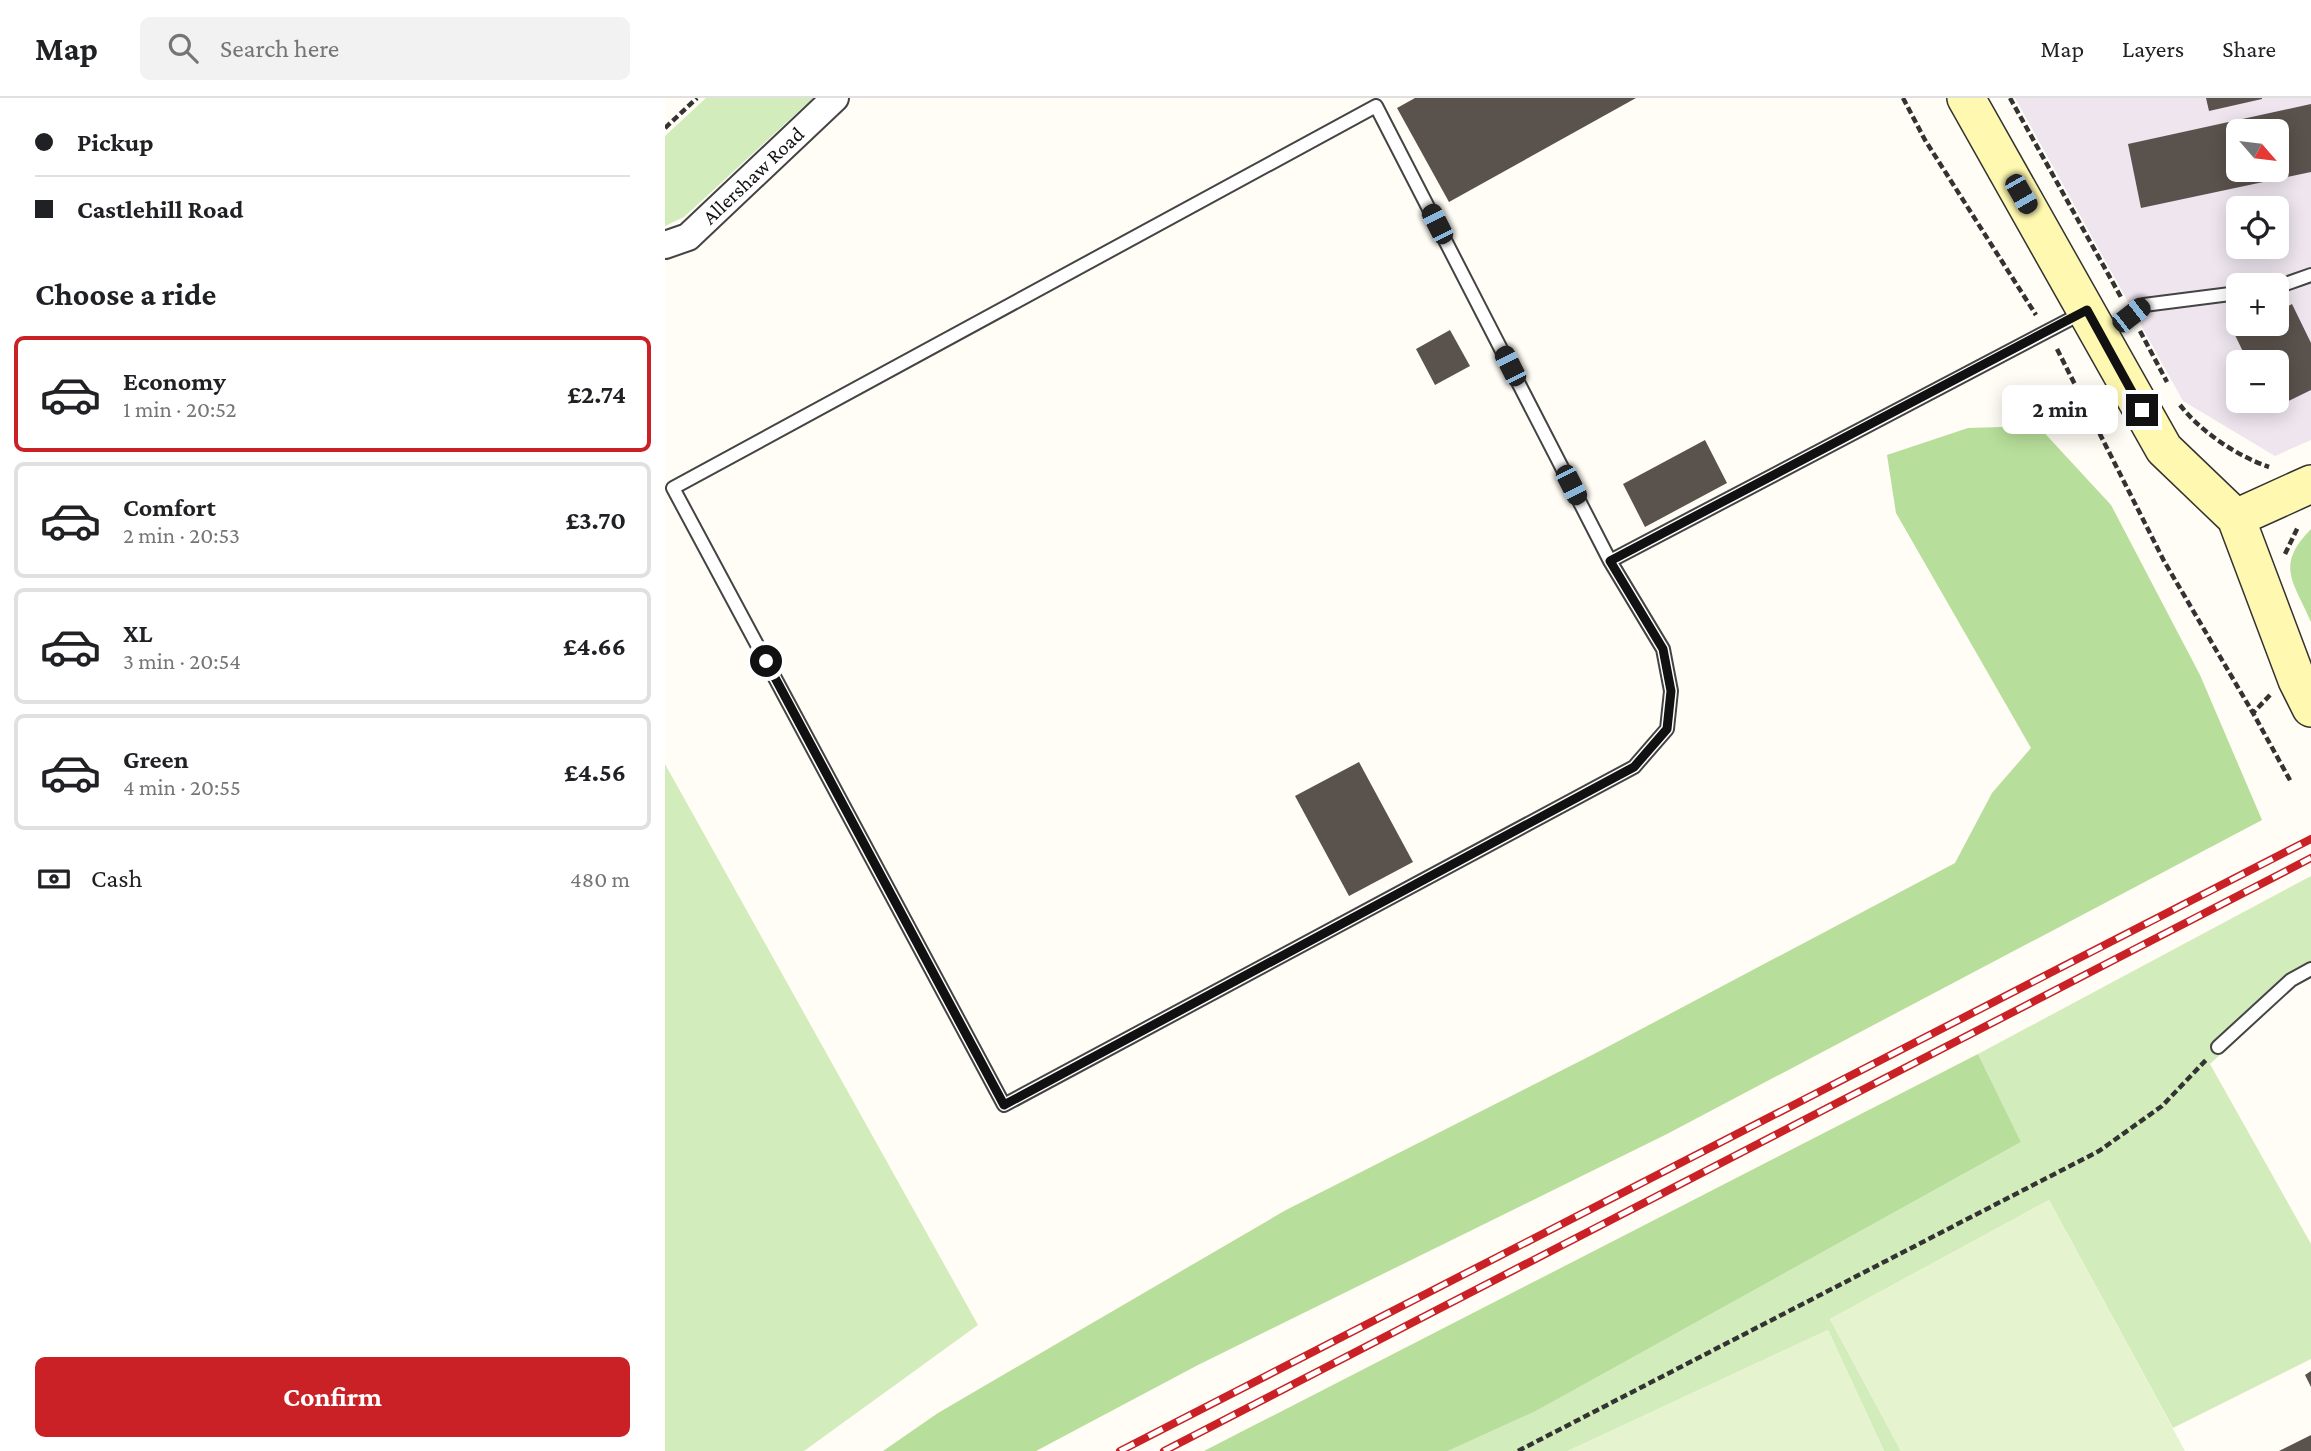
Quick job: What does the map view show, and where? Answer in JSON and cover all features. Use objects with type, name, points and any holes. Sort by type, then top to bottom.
[{"type":"main road","points":[[1969,99],[2164,449],[2236,518],[2304,694]]},
{"type":"main road","points":[[2236,518],[2311,484]]},
{"type":"street","name":"Allershaw Road","points":[[665,245],[688,237],[835,98]]},
{"type":"lane","points":[[1376,106],[1610,561],[1663,649],[1671,691],[1667,729],[1634,767],[1004,1105],[673,488],[1376,106]]},
{"type":"lane","points":[[2289,283],[2311,275]]},
{"type":"lane","points":[[1610,561],[2048,332],[2094,324],[2144,305],[2226,295]]},
{"type":"lane","points":[[2218,1047],[2291,980],[2311,969]]},
{"type":"path","points":[[665,128],[697,98]]},
{"type":"path","points":[[1903,98],[1943,170],[2048,332],[2164,561],[2291,782]]},
{"type":"path","points":[[2289,565],[2285,553],[2295,530],[2306,520]]},
{"type":"path","points":[[2253,713],[2275,690],[2304,694]]},
{"type":"path","points":[[1518,1451],[2099,1151],[2162,1106],[2218,1047]]},
{"type":"shaded area","points":[[2015,98],[2311,98],[2311,440],[2275,456],[2183,401]]},
{"type":"green space","points":[[706,98],[813,98],[684,217],[665,226],[665,136]]},
{"type":"green space","points":[[2038,426],[2111,505],[2200,675],[2262,820],[1667,1134],[1198,1365],[1036,1451],[883,1451],[938,1413],[1286,1210],[1596,1053],[1955,863],[1992,793],[2031,748],[1896,513],[1887,455],[1968,428]]},
{"type":"green space","points":[[2311,529],[2311,622],[2294,584],[2290,564],[2293,553]]},
{"type":"green space","points":[[665,764],[978,1325],[804,1451],[665,1451]]},
{"type":"green space","points":[[2311,876],[2311,975],[2305,977],[2210,1064],[2311,1244],[2311,1359],[2173,1428],[2049,1200],[1830,1319],[1901,1451],[1884,1451],[1828,1330],[1568,1451],[1448,1451],[1536,1411],[2021,1142],[1978,1054]]},
{"type":"green space","points":[[1978,1054],[2021,1142],[1536,1411],[1448,1451],[1204,1451]]},
{"type":"green space","points":[[2049,1200],[2185,1451],[1901,1451],[1830,1319]]},
{"type":"green space","points":[[1828,1330],[1884,1451],[1568,1451]]},
{"type":"building","points":[[1415,98],[1636,98],[1449,202],[1397,108]]},
{"type":"building","points":[[2206,98],[2262,98],[2262,99],[2209,111]]},
{"type":"building","points":[[2311,104],[2311,172],[2289,177],[2289,119],[2242,119]]},
{"type":"building","points":[[2226,123],[2226,182],[2264,182],[2141,208],[2128,144]]},
{"type":"building","points":[[2292,304],[2311,343],[2311,390],[2289,401],[2289,350],[2242,350],[2235,336],[2289,336],[2289,306]]},
{"type":"building","points":[[1450,330],[1470,366],[1435,385],[1416,349]]},
{"type":"building","points":[[1705,440],[1727,483],[1645,527],[1623,484]]},
{"type":"building","points":[[1359,762],[1413,862],[1349,896],[1295,796]]},
{"type":"building","points":[[2311,1371],[2311,1387],[2305,1375]]},
{"type":"building","points":[[2311,1435],[2311,1451],[2279,1451]]},
{"type":"railway","points":[[1120,1451],[2311,839]]},
{"type":"railway","points":[[1164,1451],[2311,858]]},
{"type":"route","points":[[766,661],[1004,1105],[1634,767],[1667,729],[1671,691],[1663,649],[1610,561],[2087,310],[2142,410]]}]
